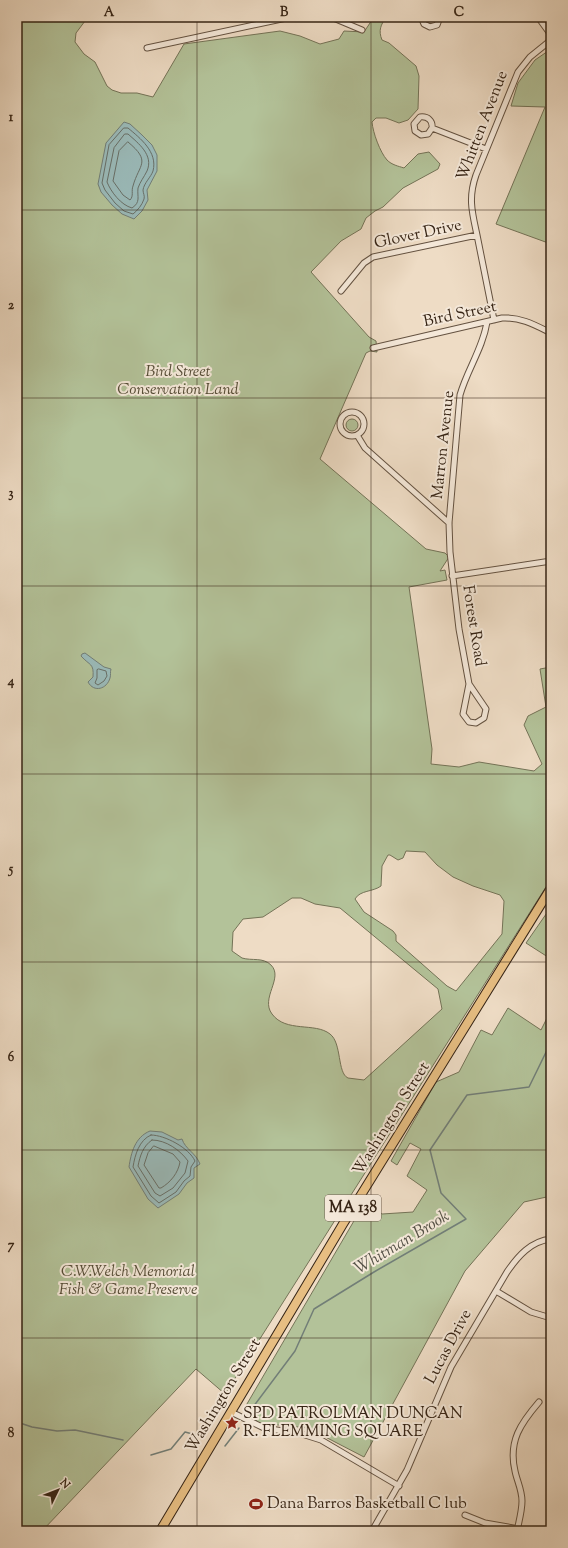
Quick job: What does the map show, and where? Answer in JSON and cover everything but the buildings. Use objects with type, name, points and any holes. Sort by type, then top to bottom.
[{"type":"main road","name":"Washington Street","points":[[160,1531],[343,1224],[551,888]]},
{"type":"street","points":[[147,48],[291,17]]},
{"type":"street","points":[[331,17],[362,30]]},
{"type":"street","points":[[421,17],[424,24],[430,27],[437,25],[440,17]]},
{"type":"street","points":[[538,17],[551,35]]},
{"type":"street","name":"Whitten Avenue","points":[[477,235],[471,209],[471,194],[474,181],[518,72],[530,56],[551,40]]},
{"type":"street","points":[[432,128],[486,150]]},
{"type":"street","name":"Glover Drive","points":[[341,291],[364,263],[373,257],[477,235],[494,320]]},
{"type":"street","name":"Bird Street","points":[[373,348],[494,320],[514,318],[524,320],[549,332]]},
{"type":"street","name":"Marron Avenue","points":[[452,576],[449,523],[460,395],[485,332],[487,322]]},
{"type":"street","points":[[549,332],[551,323]]},
{"type":"street","points":[[354,412],[362,419],[363,426],[360,433],[357,435],[348,436],[340,427],[340,419],[346,413],[354,412]]},
{"type":"street","points":[[357,435],[365,448],[449,523]]},
{"type":"street","name":"Forest Road","points":[[469,684],[486,709],[484,718],[476,723],[469,722],[463,714],[469,684],[458,629],[452,576],[551,561]]},
{"type":"street","name":"Lucas Drive","points":[[372,1531],[407,1470],[448,1372],[496,1291],[512,1265],[523,1252],[537,1243],[551,1239]]},
{"type":"street","points":[[496,1291],[531,1312],[551,1318]]},
{"type":"street","points":[[517,1530],[522,1493],[513,1463],[514,1446],[517,1432],[521,1424],[539,1402]]},
{"type":"street","points":[[231,1412],[264,1428],[302,1434],[321,1440],[399,1486]]},
{"type":"street","points":[[465,1515],[485,1523],[517,1530],[531,1531]]},
{"type":"green space","points":[[17,17],[88,17],[76,33],[75,42],[84,54],[95,62],[107,86],[112,90],[121,93],[137,93],[153,97],[184,44],[280,31],[300,36],[320,44],[339,39],[344,31],[364,32],[374,17],[386,17],[380,33],[382,40],[389,43],[416,66],[419,76],[418,109],[408,120],[399,123],[386,118],[376,118],[372,122],[377,142],[387,160],[397,166],[404,168],[418,154],[429,152],[440,164],[438,169],[403,188],[383,207],[366,218],[361,229],[341,241],[311,272],[369,337],[376,341],[377,352],[370,351],[366,353],[320,459],[426,549],[445,553],[449,557],[440,571],[445,570],[447,580],[409,587],[432,749],[431,764],[459,767],[479,762],[534,771],[542,764],[524,725],[528,716],[546,707],[540,669],[551,667],[551,830],[549,834],[551,840],[551,879],[225,1394],[196,1369],[42,1531],[17,1531]],"holes":[[[406,851],[425,852],[437,865],[453,877],[473,886],[500,895],[504,901],[502,934],[456,991],[447,986],[396,941],[396,935],[393,931],[364,912],[355,899],[360,894],[381,886],[382,866],[388,855],[398,860],[403,858]],[[292,898],[301,898],[315,904],[340,908],[438,989],[442,1009],[364,1080],[348,1078],[345,1075],[342,1070],[334,1038],[330,1034],[317,1028],[293,1026],[278,1020],[272,1014],[269,1008],[269,1001],[275,976],[271,965],[261,960],[242,958],[232,951],[233,932],[243,919],[263,917]]]},
{"type":"green space","points":[[551,49],[551,244],[496,224],[545,107],[511,106],[518,83],[535,60]]},
{"type":"green space","points":[[354,419],[357,420],[357,430],[350,431],[347,430],[346,423],[347,420]]},
{"type":"green space","points":[[551,907],[548,915],[550,927],[549,933],[551,939],[551,959],[526,943]]},
{"type":"green space","points":[[508,1008],[541,1030],[551,1010],[551,1196],[524,1202],[465,1271],[364,1457],[308,1428],[259,1423],[244,1409],[365,1202],[382,1214],[413,1212],[427,1190],[407,1176],[421,1149],[410,1143],[397,1165],[391,1161],[436,1082],[459,1072],[481,1030],[492,1035]]},
{"type":"water","points":[[124,122],[130,124],[152,145],[157,155],[157,171],[147,190],[148,200],[142,211],[134,219],[122,214],[112,205],[101,192],[98,184],[106,143]]},
{"type":"water","points":[[85,653],[104,667],[111,669],[108,682],[103,687],[94,688],[88,682],[93,677],[93,669],[91,665],[81,656]]},
{"type":"water","points":[[150,1131],[162,1132],[178,1140],[182,1139],[200,1164],[194,1168],[194,1178],[187,1183],[179,1194],[158,1208],[148,1199],[129,1167],[131,1156],[137,1141]]},
{"type":"waterway","name":"Whitman Brook","points":[[250,1411],[295,1351],[314,1309],[374,1272],[466,1219],[441,1193],[430,1150],[467,1095],[529,1087],[551,1042]]},
{"type":"waterway","name":"Whitman Brook","points":[[17,1422],[32,1427],[57,1431],[75,1430],[123,1440]]},
{"type":"waterway","name":"Whitman Brook","points":[[225,1446],[239,1428]]},
{"type":"waterway","name":"Whitman Brook","points":[[151,1455],[171,1449],[185,1432],[204,1437]]},
{"type":"place","name":"SPD PATROLMAN DUNCAN R. FLEMMING SQUARE","points":[[232,1423]]},
{"type":"place","name":"Dana Barros Basketball C lub","points":[[256,1504]]},
{"type":"park label","name":"Bird Street Conservation Land","points":[[178,381]]},
{"type":"park label","name":"C.W.Welch Memorial Fish & Game Preserve","points":[[128,1281]]}]
